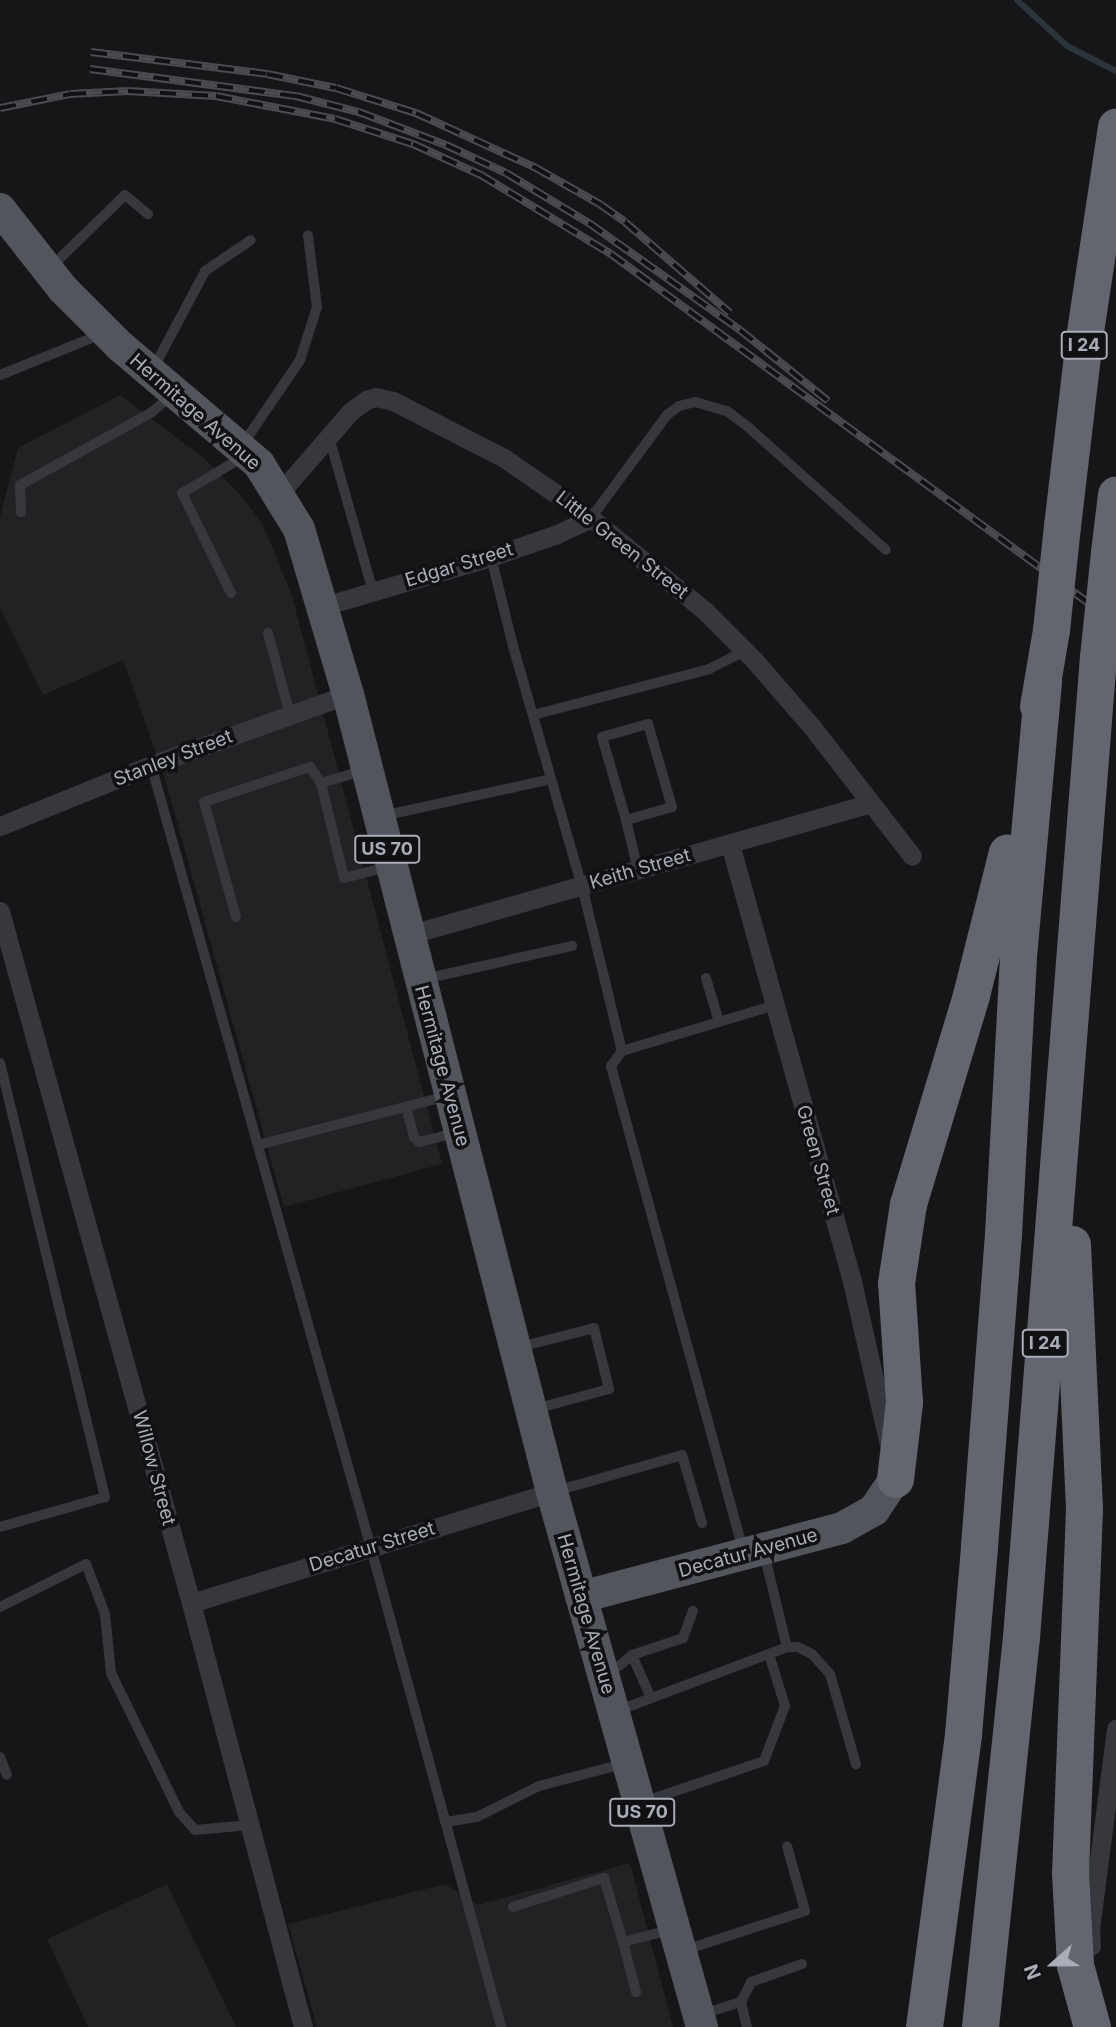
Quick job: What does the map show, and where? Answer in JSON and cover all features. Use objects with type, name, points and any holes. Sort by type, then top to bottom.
[{"type":"highway","name":"I 24","points":[[925,2027],[963,1734],[1003,1234],[1017,956],[1043,681],[1084,338],[1116,126]]},
{"type":"highway","name":"I 24","points":[[980,2027],[1021,1637],[1098,657],[1116,494]]},
{"type":"highway","points":[[895,1479],[904,1402],[896,1283],[908,1204],[997,900],[1043,681]]},
{"type":"highway","points":[[1065,1070],[1084,1509],[1070,1873],[1075,1965],[1093,2027]]},
{"type":"main road","name":"Hermitage Avenue","points":[[4,222],[106,332],[244,451],[279,494],[299,529],[348,694],[552,1492],[701,2021]]},
{"type":"main road","name":"Decatur Avenue","points":[[581,1597],[754,1552],[859,1520],[880,1503],[895,1479]]},
{"type":"street","name":"Little Green Street","points":[[279,494],[351,411],[366,400],[376,397],[393,401],[504,457],[591,518],[705,611],[745,651],[812,727],[912,856]]},
{"type":"street","name":"Edgar Street","points":[[324,606],[491,557],[557,534],[591,518]]},
{"type":"street","name":"Stanley Street","points":[[0,826],[151,765],[348,694]]},
{"type":"street","name":"Keith Street","points":[[408,935],[871,803]]},
{"type":"street","name":"Green Street","points":[[730,844],[852,1281],[883,1412],[895,1479]]},
{"type":"street","name":"Willow Street","points":[[0,911],[191,1603],[303,2027]]},
{"type":"street","name":"Decatur Street","points":[[191,1603],[552,1492]]},
{"type":"street","points":[[1093,2027],[1090,1929],[1116,1729]]},
{"type":"lane","points":[[48,270],[125,195],[148,214]]},
{"type":"lane","points":[[231,593],[182,493],[244,451],[300,360],[317,307],[308,236]]},
{"type":"lane","points":[[21,512],[20,485],[152,412],[205,271],[251,240]]},
{"type":"lane","points":[[0,375],[106,332]]},
{"type":"lane","points":[[591,518],[667,415],[679,406],[695,402],[727,411],[747,426],[886,550]]},
{"type":"lane","points":[[329,437],[373,591]]},
{"type":"lane","points":[[491,557],[582,886],[622,1051]]},
{"type":"lane","points":[[268,633],[290,715]]},
{"type":"lane","points":[[533,715],[709,669],[745,651]]},
{"type":"lane","points":[[626,820],[672,807],[648,724],[602,737],[638,870]]},
{"type":"lane","points":[[151,765],[371,1548],[501,2027]]},
{"type":"lane","points":[[236,917],[204,802],[310,767],[321,783],[344,878],[391,866]]},
{"type":"lane","points":[[321,783],[367,769]]},
{"type":"lane","points":[[378,817],[551,779]]},
{"type":"lane","points":[[420,980],[572,946]]},
{"type":"lane","points":[[706,978],[719,1022]]},
{"type":"lane","points":[[775,1005],[622,1051],[611,1066],[754,1552],[787,1647]]},
{"type":"lane","points":[[0,1063],[105,1497],[0,1527]]},
{"type":"lane","points":[[258,1146],[450,1096]]},
{"type":"lane","points":[[406,1107],[414,1137],[419,1142],[459,1132]]},
{"type":"lane","points":[[515,1348],[594,1328],[609,1389],[531,1410]]},
{"type":"lane","points":[[552,1492],[682,1455],[702,1523]]},
{"type":"lane","points":[[0,1607],[86,1563],[105,1614],[111,1673],[179,1812],[195,1830],[250,1825]]},
{"type":"lane","points":[[602,1672],[619,1666],[632,1655],[683,1638],[693,1611]]},
{"type":"lane","points":[[614,1712],[787,1647],[798,1647],[812,1654],[830,1674],[856,1764]]},
{"type":"lane","points":[[639,1803],[764,1761],[785,1706],[769,1654]]},
{"type":"lane","points":[[632,1655],[651,1698]]},
{"type":"lane","points":[[0,1757],[7,1775]]},
{"type":"lane","points":[[445,1822],[477,1817],[539,1786],[628,1763]]},
{"type":"lane","points":[[623,1942],[678,1940],[806,1911],[787,1846]]},
{"type":"lane","points":[[513,1907],[604,1878],[636,1992]]},
{"type":"lane","points":[[747,2027],[741,2003],[751,1982],[802,1964]]},
{"type":"lane","points":[[701,2021],[741,2003]]},
{"type":"shaded area","points":[[120,395],[206,460],[245,500],[263,525],[292,596],[442,1164],[284,1207],[164,775],[123,660],[43,695],[0,608],[0,517],[18,448]]},
{"type":"shaded area","points":[[630,1863],[673,2027],[317,2027],[288,1924],[445,1884],[478,1905]]},
{"type":"shaded area","points":[[167,1884],[236,2027],[88,2027],[47,1939]]},
{"type":"waterway","points":[[1017,0],[1067,46],[1116,71]]},
{"type":"railway","points":[[91,52],[267,74],[336,88],[416,113],[536,168],[601,205],[625,222],[730,313]]},
{"type":"railway","points":[[90,69],[296,96],[359,112],[446,145],[506,173],[589,223],[740,330],[828,401]]},
{"type":"railway","points":[[0,108],[70,94],[128,91],[216,96],[335,119],[413,144],[481,175],[611,254],[1116,623]]}]
